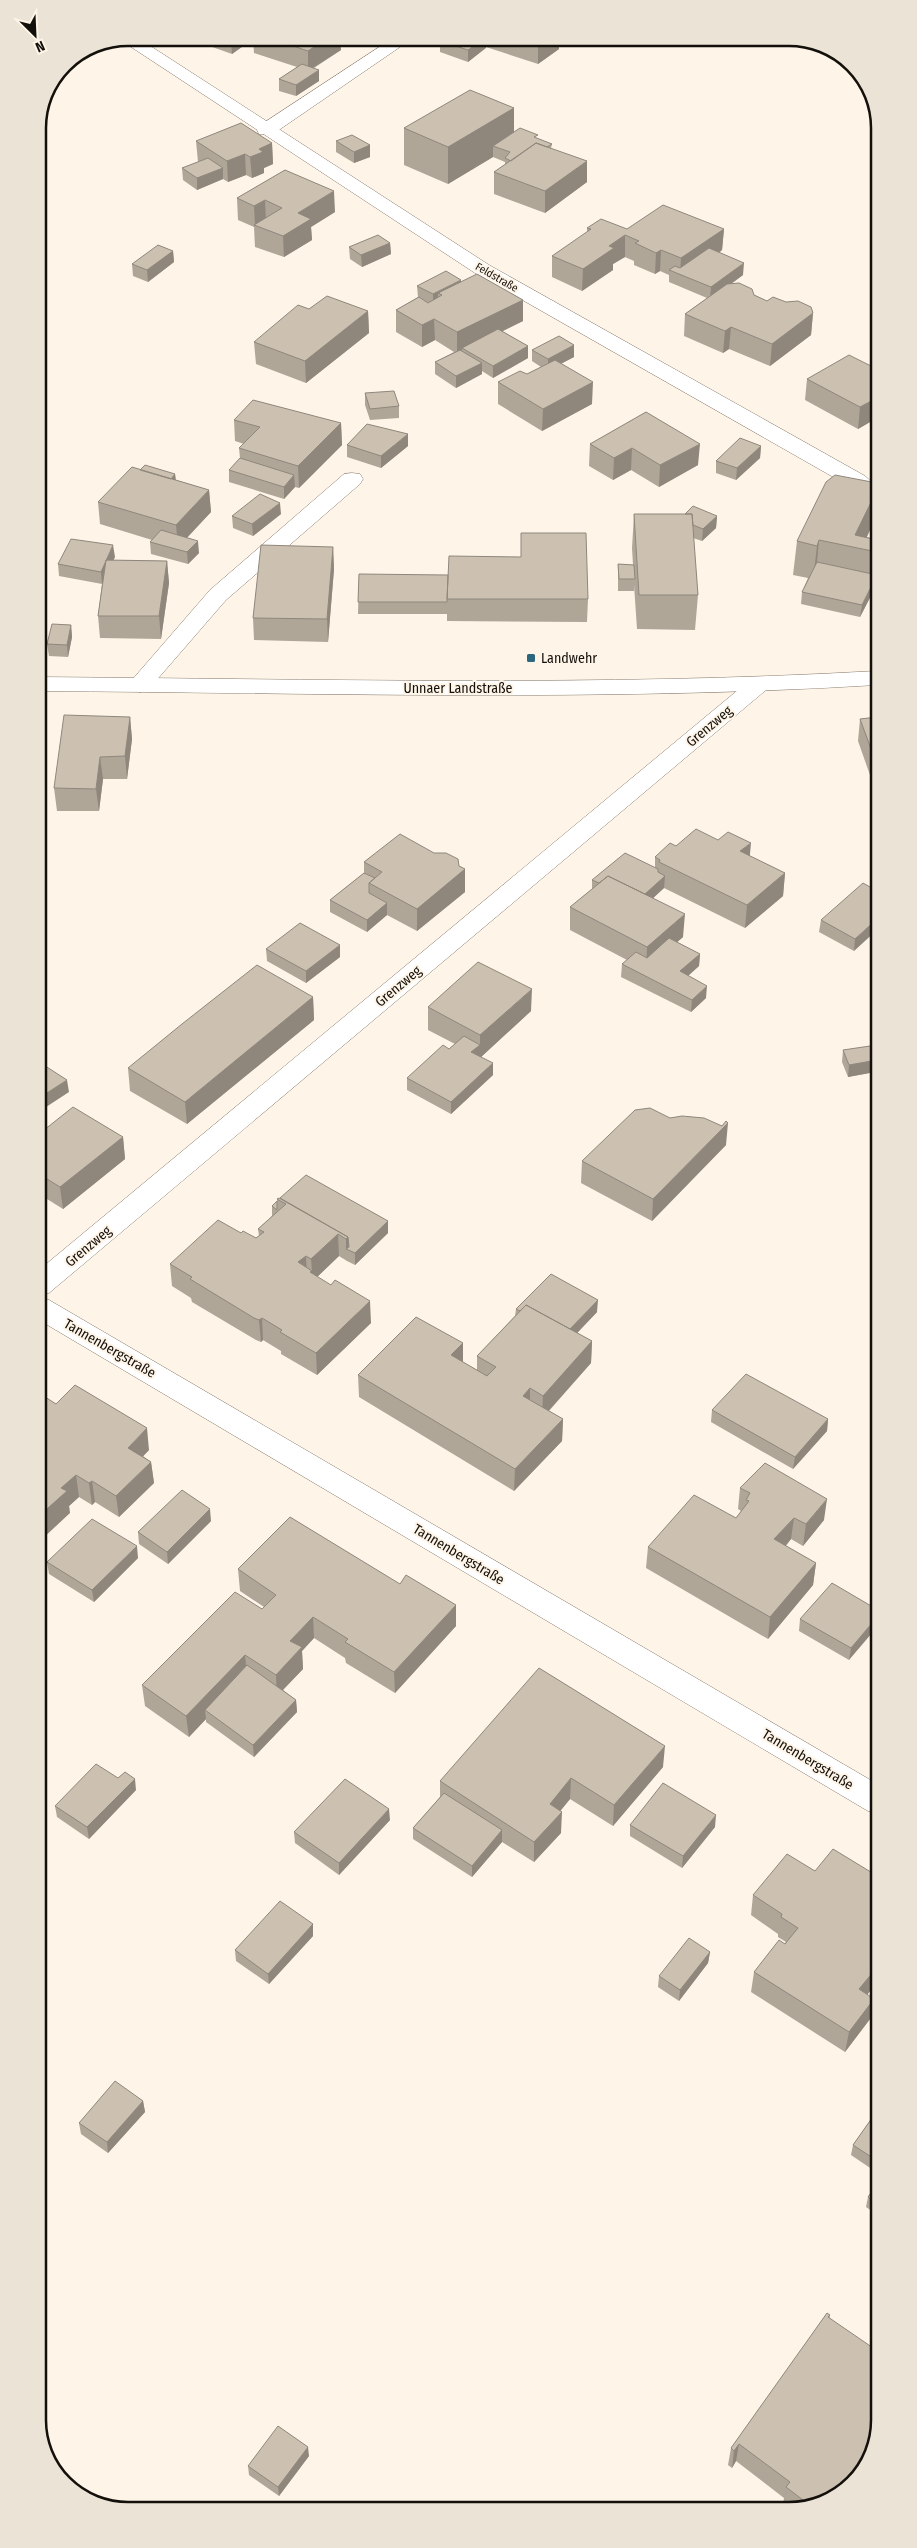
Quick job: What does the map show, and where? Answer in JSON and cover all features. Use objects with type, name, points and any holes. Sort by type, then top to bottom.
[{"type":"street","name":"Feldstraße","points":[[139,46],[482,269],[857,481],[871,493]]},
{"type":"street","points":[[266,130],[392,46]]},
{"type":"street","points":[[140,685],[218,595],[352,479]]},
{"type":"street","name":"Unnaer Landstraße","points":[[46,684],[539,688],[758,685],[871,678]]},
{"type":"street","name":"Grenzweg","points":[[46,1280],[758,685]]},
{"type":"street","name":"Tannenbergstraße","points":[[46,1311],[871,1796]]},
{"type":"building","points":[[293,46],[315,46],[308,51]]},
{"type":"building","points":[[456,46],[474,46],[468,50]]},
{"type":"building","points":[[302,64],[319,70],[296,85],[279,79]]},
{"type":"building","points":[[470,90],[514,108],[448,147],[404,128]]},
{"type":"building","points":[[241,123],[272,143],[259,149],[263,152],[250,157],[245,154],[227,161],[196,141]]},
{"type":"building","points":[[520,128],[538,135],[534,137],[552,144],[547,147],[536,143],[511,161],[505,158],[510,152],[493,146]]},
{"type":"building","points":[[352,135],[370,145],[354,152],[336,141]]},
{"type":"building","points":[[536,143],[587,161],[545,191],[494,172]]},
{"type":"building","points":[[208,158],[223,168],[197,178],[182,168]]},
{"type":"building","points":[[285,170],[334,191],[298,213],[311,219],[283,236],[254,225],[282,208],[265,200],[254,206],[237,198]]},
{"type":"building","points":[[663,205],[724,229],[681,258],[661,250],[656,253],[635,243],[639,241],[625,235],[609,246],[614,248],[583,269],[552,256],[591,229],[587,228],[601,219],[627,229]]},
{"type":"building","points":[[378,235],[390,243],[361,255],[349,247]]},
{"type":"building","points":[[158,245],[173,251],[147,270],[132,264]]},
{"type":"building","points":[[709,248],[744,263],[711,287],[669,270],[675,266],[680,268]]},
{"type":"building","points":[[446,271],[461,280],[433,294],[417,286]]},
{"type":"building","points":[[477,274],[523,300],[457,332],[434,319],[422,325],[396,310],[419,297],[428,303],[442,295],[438,293]]},
{"type":"building","points":[[739,283],[752,289],[754,295],[767,301],[773,297],[786,302],[798,301],[811,307],[813,313],[772,344],[731,327],[725,331],[685,314],[727,284]]},
{"type":"building","points":[[327,296],[368,311],[305,361],[254,342],[298,305],[309,309]]},
{"type":"building","points":[[498,329],[528,346],[493,366],[462,348]]},
{"type":"building","points":[[559,336],[574,345],[548,359],[532,350]]},
{"type":"building","points":[[460,350],[482,363],[456,376],[435,362]]},
{"type":"building","points":[[849,355],[871,366],[871,401],[860,407],[807,379]]},
{"type":"building","points":[[555,360],[593,382],[543,409],[498,382],[520,371],[527,374]]},
{"type":"building","points":[[394,391],[399,406],[370,409],[365,393]]},
{"type":"building","points":[[253,400],[341,423],[298,466],[239,448],[260,427],[234,420]]},
{"type":"building","points":[[646,412],[700,444],[660,465],[632,448],[614,458],[590,444]]},
{"type":"building","points":[[367,424],[408,434],[381,456],[347,445]]},
{"type":"building","points":[[740,438],[761,446],[737,468],[716,461]]},
{"type":"building","points":[[240,458],[294,475],[284,487],[229,470]]},
{"type":"building","points":[[145,465],[175,474],[171,479],[140,470]]},
{"type":"building","points":[[132,467],[209,490],[176,525],[98,502]]},
{"type":"building","points":[[835,475],[871,482],[871,502],[855,535],[871,539],[871,551],[819,540],[817,546],[797,541],[826,482]]},
{"type":"building","points":[[260,494],[280,503],[252,524],[232,516]]},
{"type":"building","points":[[693,506],[717,516],[703,529],[693,525],[692,514],[685,514]]},
{"type":"building","points":[[634,514],[692,514],[698,595],[639,595]]},
{"type":"building","points":[[161,530],[198,541],[187,552],[150,542]]},
{"type":"building","points":[[521,533],[586,533],[588,599],[447,599],[449,556],[521,557]]},
{"type":"building","points":[[71,539],[113,545],[101,572],[58,564]]},
{"type":"building","points":[[261,545],[333,547],[327,619],[253,618]]},
{"type":"building","points":[[106,560],[167,561],[159,616],[98,616]]},
{"type":"building","points":[[817,562],[871,574],[871,587],[862,605],[802,592]]},
{"type":"building","points":[[618,564],[634,565],[635,579],[619,579]]},
{"type":"building","points":[[359,574],[448,575],[447,602],[358,602]]},
{"type":"building","points":[[52,624],[71,625],[67,645],[47,644]]},
{"type":"building","points":[[64,715],[130,717],[125,756],[100,757],[96,789],[54,788]]},
{"type":"building","points":[[871,718],[871,749],[860,719]]},
{"type":"building","points":[[696,829],[718,840],[728,832],[751,843],[740,851],[785,873],[747,905],[659,862],[660,860],[655,857],[670,843],[676,846]]},
{"type":"building","points":[[400,834],[434,853],[446,853],[458,859],[459,866],[465,869],[417,909],[369,883],[382,872],[364,862]]},
{"type":"building","points":[[625,853],[658,869],[658,872],[665,876],[645,894],[608,876],[599,883],[592,880]]},
{"type":"building","points":[[364,873],[375,878],[369,883],[369,893],[387,903],[367,920],[330,900]]},
{"type":"building","points":[[608,876],[685,914],[647,947],[570,907]]},
{"type":"building","points":[[863,883],[871,888],[871,924],[855,939],[821,920]]},
{"type":"building","points":[[300,923],[340,945],[306,971],[266,949]]},
{"type":"building","points":[[669,938],[700,954],[680,971],[707,986],[692,1000],[622,964],[636,952],[647,958]]},
{"type":"building","points":[[478,962],[532,989],[480,1035],[428,1007]]},
{"type":"building","points":[[257,965],[313,997],[185,1102],[128,1068],[182,1024]]},
{"type":"building","points":[[464,1036],[480,1045],[471,1052],[493,1063],[451,1102],[407,1078],[443,1045],[449,1049]]},
{"type":"building","points":[[870,1046],[871,1061],[849,1065],[843,1050]]},
{"type":"building","points":[[46,1066],[67,1080],[46,1094]]},
{"type":"building","points":[[73,1107],[123,1137],[60,1187],[46,1178],[46,1128]]},
{"type":"building","points":[[650,1108],[670,1118],[682,1116],[704,1118],[722,1126],[726,1121],[728,1123],[653,1199],[582,1161],[635,1110]]},
{"type":"building","points":[[306,1175],[388,1221],[355,1253],[346,1249],[349,1247],[348,1237],[280,1198]]},
{"type":"building","points":[[279,1198],[348,1237],[346,1239],[338,1234],[311,1259],[306,1256],[298,1262],[331,1285],[335,1280],[370,1301],[316,1353],[280,1332],[282,1330],[262,1318],[259,1320],[254,1318],[190,1279],[192,1277],[170,1264],[218,1220],[241,1233],[243,1231],[256,1238],[264,1232],[258,1229],[286,1204],[277,1199]]},
{"type":"building","points":[[277,1201],[277,1210],[272,1206]]},
{"type":"building","points":[[551,1274],[598,1300],[570,1329],[526,1305],[520,1311],[516,1309]]},
{"type":"building","points":[[526,1305],[592,1341],[543,1396],[530,1388],[523,1396],[563,1419],[515,1469],[358,1375],[416,1317],[463,1343],[451,1355],[487,1376],[496,1367],[477,1356]]},
{"type":"building","points":[[746,1374],[828,1419],[795,1457],[712,1410]]},
{"type":"building","points":[[75,1385],[147,1428],[128,1448],[151,1462],[116,1496],[92,1481],[89,1483],[76,1475],[61,1488],[67,1491],[46,1510],[46,1398],[56,1404]]},
{"type":"building","points":[[765,1463],[827,1499],[806,1524],[794,1518],[774,1539],[816,1563],[770,1617],[648,1547],[694,1495],[736,1518],[749,1501],[746,1500],[750,1493],[740,1488]]},
{"type":"building","points":[[182,1490],[210,1509],[167,1552],[138,1532]]},
{"type":"building","points":[[290,1517],[400,1584],[406,1575],[456,1605],[394,1672],[345,1642],[348,1639],[313,1617],[290,1641],[302,1647],[276,1675],[245,1655],[186,1716],[142,1685],[235,1592],[262,1609],[276,1595],[238,1569]]},
{"type":"building","points":[[92,1519],[137,1546],[92,1590],[47,1562]]},
{"type":"building","points":[[832,1583],[871,1606],[871,1624],[851,1648],[800,1619]]},
{"type":"building","points":[[247,1665],[296,1700],[253,1745],[205,1710]]},
{"type":"building","points":[[539,1668],[665,1746],[614,1805],[571,1778],[550,1804],[562,1812],[534,1842],[440,1781]]},
{"type":"building","points":[[96,1764],[118,1778],[125,1772],[135,1779],[87,1827],[55,1806]]},
{"type":"building","points":[[345,1779],[389,1809],[339,1863],[294,1832]]},
{"type":"building","points":[[663,1783],[716,1815],[683,1856],[630,1825]]},
{"type":"building","points":[[444,1793],[502,1830],[472,1866],[413,1828]]},
{"type":"building","points":[[833,1849],[871,1872],[871,1975],[859,1989],[871,1997],[871,2003],[849,2032],[754,1972],[779,1940],[785,1944],[798,1928],[781,1917],[782,1914],[753,1895],[787,1854],[815,1871]]},
{"type":"building","points":[[280,1901],[313,1924],[268,1974],[235,1950]]},
{"type":"building","points":[[689,1938],[710,1952],[680,1990],[659,1976]]},
{"type":"building","points":[[115,2081],[143,2101],[107,2142],[79,2123]]},
{"type":"building","points":[[871,2119],[871,2157],[853,2145]]},
{"type":"building","points":[[827,2313],[830,2315],[828,2317],[871,2347],[871,2419],[866,2446],[860,2461],[854,2469],[834,2488],[803,2500],[786,2487],[790,2482],[739,2444],[734,2451],[731,2448]]},
{"type":"building","points":[[278,2426],[308,2447],[278,2487],[248,2466]]},
{"type":"place","name":"Landwehr","points":[[531,658]]}]
